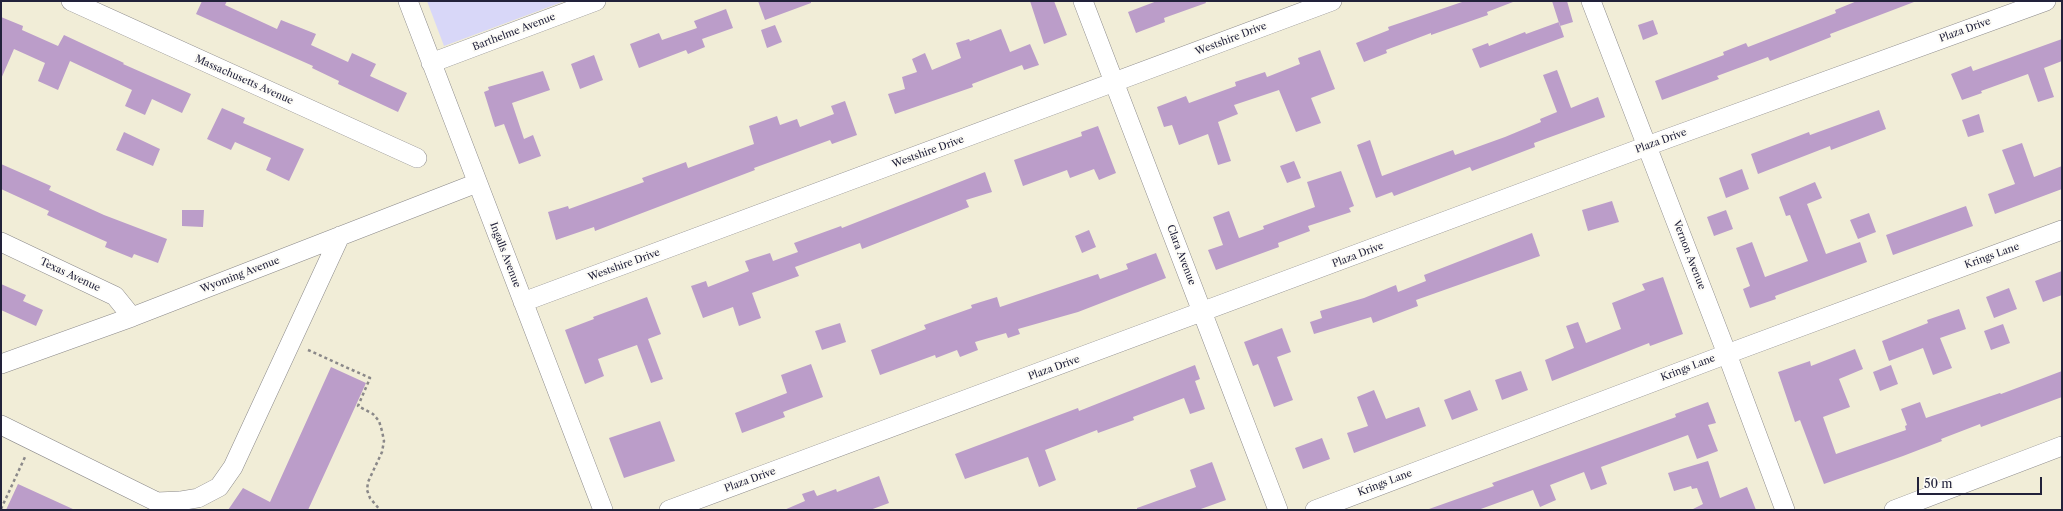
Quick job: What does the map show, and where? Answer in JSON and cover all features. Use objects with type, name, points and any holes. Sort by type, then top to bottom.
[{"type":"street","name":"Massachusetts Avenue","points":[[71,1],[418,158]]},
{"type":"street","name":"Ingalls Avenue","points":[[408,1],[603,510]]},
{"type":"street","name":"Barthelme Avenue","points":[[431,63],[596,1]]},
{"type":"street","name":"Clara Avenue","points":[[1083,1],[1278,510]]},
{"type":"street","name":"Westshire Drive","points":[[523,302],[1332,1]]},
{"type":"street","name":"Vernon Avenue","points":[[1591,1],[1727,354],[1785,510]]},
{"type":"street","name":"Plaza Drive","points":[[669,510],[1203,313],[1647,146],[2046,1]]},
{"type":"street","name":"Wyoming Avenue","points":[[1,364],[132,317],[478,183]]},
{"type":"street","name":"Krings Lane","points":[[1315,510],[1727,354],[2062,230]]},
{"type":"street","points":[[1,426],[157,502],[180,501],[198,498],[219,487],[233,466],[340,236]]},
{"type":"street","name":"Texas Avenue","points":[[1,242],[115,296],[132,317]]},
{"type":"street","points":[[1894,510],[2062,446]]},
{"type":"path","points":[[308,350],[370,378],[358,406],[373,414],[382,431],[384,441],[382,452],[368,482],[367,490],[370,498],[380,510]]},
{"type":"path","points":[[1,509],[25,457]]},
{"type":"shaded area","points":[[427,1],[565,1],[444,46]]},
{"type":"building","points":[[202,1],[227,1],[225,5],[277,29],[281,20],[316,34],[311,45],[348,62],[352,53],[376,64],[370,76],[407,93],[398,112],[338,84],[339,81],[312,68],[313,66],[196,14]]},
{"type":"building","points":[[758,1],[811,1],[811,3],[765,20]]},
{"type":"building","points":[[1030,1],[1054,1],[1067,35],[1044,44]]},
{"type":"building","points":[[1157,1],[1205,1],[1206,3],[1164,18],[1165,22],[1136,33],[1128,12]]},
{"type":"building","points":[[1465,1],[1513,2],[1487,12],[1488,15],[1431,35],[1431,33],[1386,50],[1387,53],[1364,62],[1356,43],[1389,30],[1388,27]]},
{"type":"building","points":[[1552,1],[1567,1],[1573,22],[1560,26]]},
{"type":"building","points":[[1857,1],[1914,2],[1830,34],[1831,37],[1770,61],[1768,57],[1717,76],[1719,79],[1662,100],[1655,81],[1724,55],[1723,52],[1746,43],[1748,47],[1836,13],[1835,10]]},
{"type":"building","points":[[726,9],[733,28],[702,39],[705,47],[688,54],[686,50],[639,68],[630,44],[659,33],[662,40],[697,28],[694,21]]},
{"type":"building","points":[[1,17],[23,26],[22,30],[58,46],[64,35],[124,63],[123,64],[191,94],[182,113],[152,99],[145,115],[125,106],[132,90],[70,61],[58,90],[38,81],[45,63],[14,49],[1,79]]},
{"type":"building","points":[[1653,20],[1658,34],[1643,40],[1638,25]]},
{"type":"building","points":[[1559,22],[1564,37],[1480,68],[1472,49],[1488,43],[1489,46],[1525,32],[1526,34]]},
{"type":"building","points":[[775,25],[782,42],[767,48],[761,30]]},
{"type":"building","points":[[1001,29],[1010,52],[1030,44],[1039,65],[1024,70],[1022,65],[972,84],[973,87],[895,114],[888,94],[905,89],[902,77],[917,72],[912,59],[925,53],[932,70],[961,58],[956,43],[969,39],[970,41]]},
{"type":"building","points":[[2062,39],[2062,61],[2044,68],[2054,97],[2038,102],[2028,74],[1981,91],[1982,93],[1962,100],[1951,74],[1971,66],[1973,71]]},
{"type":"building","points":[[1320,50],[1335,89],[1311,98],[1321,123],[1296,132],[1279,90],[1234,105],[1238,114],[1218,122],[1231,161],[1218,165],[1208,134],[1179,145],[1172,125],[1164,127],[1157,107],[1186,96],[1189,103],[1236,86],[1235,82],[1265,72],[1267,77],[1300,64],[1298,58]]},
{"type":"building","points":[[594,55],[603,80],[580,89],[571,64]]},
{"type":"building","points":[[1557,70],[1571,108],[1598,97],[1605,117],[1534,143],[1535,147],[1472,171],[1470,167],[1394,196],[1392,192],[1376,198],[1357,145],[1370,140],[1382,176],[1453,150],[1455,155],[1505,137],[1541,122],[1540,119],[1557,112],[1543,75]]},
{"type":"building","points":[[543,71],[550,90],[512,103],[524,139],[533,135],[541,156],[519,164],[504,124],[495,127],[484,92],[489,90],[488,87]]},
{"type":"building","points":[[845,101],[857,135],[832,144],[830,140],[754,168],[755,170],[595,231],[594,227],[556,240],[548,212],[568,206],[569,209],[644,182],[642,178],[686,162],[688,168],[754,144],[749,126],[777,116],[780,125],[797,119],[800,127],[834,114],[831,106]]},
{"type":"building","points":[[222,108],[245,118],[243,123],[304,149],[289,181],[266,170],[271,158],[235,142],[231,150],[207,139]]},
{"type":"building","points":[[1879,110],[1886,129],[1831,150],[1830,146],[1758,174],[1751,154],[1809,132],[1810,135]]},
{"type":"building","points":[[1979,114],[1984,132],[1968,137],[1962,120]]},
{"type":"building","points":[[1098,126],[1116,173],[1099,180],[1094,169],[1070,178],[1067,170],[1023,186],[1014,160],[1082,136],[1081,132]]},
{"type":"building","points":[[124,132],[160,149],[153,166],[116,150]]},
{"type":"building","points":[[2022,143],[2034,177],[2062,166],[2062,189],[1995,214],[1988,194],[2015,184],[2002,150]]},
{"type":"building","points":[[1294,161],[1301,178],[1287,183],[1280,166]]},
{"type":"building","points":[[1,164],[51,186],[49,190],[104,215],[167,239],[158,263],[134,254],[132,258],[105,247],[107,242],[47,215],[49,211],[1,189]]},
{"type":"building","points":[[1742,169],[1749,189],[1726,198],[1719,178]]},
{"type":"building","points":[[1341,171],[1354,206],[1349,208],[1351,212],[1308,226],[1310,231],[1278,243],[1279,247],[1216,270],[1208,250],[1223,245],[1213,217],[1229,211],[1239,238],[1264,229],[1263,226],[1315,207],[1307,182]]},
{"type":"building","points":[[985,172],[992,192],[966,200],[969,207],[862,249],[860,243],[795,267],[799,276],[752,293],[761,318],[739,326],[733,307],[703,318],[691,286],[706,281],[708,287],[749,271],[745,261],[770,253],[773,261],[798,252],[794,243],[841,226],[842,228]]},
{"type":"building","points":[[1815,182],[1822,198],[1807,204],[1826,254],[1860,242],[1867,262],[1775,296],[1776,299],[1750,308],[1743,289],[1750,286],[1736,248],[1752,242],[1765,277],[1808,261],[1790,215],[1786,216],[1779,197]]},
{"type":"building","points":[[1612,201],[1619,222],[1588,231],[1582,210]]},
{"type":"building","points":[[1966,206],[1973,226],[1893,255],[1886,235]]},
{"type":"building","points":[[182,210],[204,210],[203,227],[182,226]]},
{"type":"building","points":[[1726,210],[1733,229],[1714,236],[1707,217]]},
{"type":"building","points":[[1869,213],[1876,232],[1858,239],[1850,220]]},
{"type":"building","points":[[1089,230],[1096,247],[1082,253],[1075,236]]},
{"type":"building","points":[[1532,233],[1540,256],[1416,300],[1418,306],[1373,323],[1371,317],[1314,334],[1310,322],[1322,318],[1320,311],[1364,298],[1396,285],[1398,292],[1426,281],[1424,275]]},
{"type":"building","points":[[1156,253],[1166,278],[1078,312],[1018,329],[1020,334],[1008,338],[1006,333],[975,342],[978,350],[960,357],[957,350],[936,358],[935,355],[880,375],[871,350],[926,329],[924,325],[972,308],[971,305],[997,297],[1000,307],[1098,274],[1100,279],[1128,269],[1126,264]]},
{"type":"building","points":[[2062,271],[2062,295],[2043,302],[2035,281]]},
{"type":"building","points":[[1663,277],[1683,334],[1650,346],[1649,343],[1552,381],[1545,360],[1574,348],[1566,326],[1578,322],[1586,343],[1621,329],[1612,303],[1645,290],[1642,284]]},
{"type":"building","points":[[1,284],[26,295],[23,301],[43,310],[36,326],[1,310]]},
{"type":"building","points":[[2009,288],[2017,309],[1994,318],[1986,297]]},
{"type":"building","points":[[647,297],[661,334],[648,339],[663,379],[651,383],[637,345],[598,359],[604,376],[585,384],[565,330],[594,319],[593,317]]},
{"type":"building","points":[[1959,309],[1966,329],[1940,338],[1952,368],[1933,375],[1923,348],[1889,361],[1882,341],[1928,323],[1927,320]]},
{"type":"building","points":[[840,323],[846,342],[822,350],[815,331]]},
{"type":"building","points":[[2003,324],[2010,343],[1991,350],[1984,331]]},
{"type":"building","points":[[1282,328],[1291,352],[1277,357],[1293,400],[1274,407],[1258,364],[1253,366],[1244,342]]},
{"type":"building","points":[[1855,349],[1863,369],[1839,379],[1850,407],[1823,417],[1836,454],[1906,430],[1905,426],[1907,425],[1901,409],[1920,402],[1926,418],[2000,393],[2001,394],[2062,371],[2062,397],[1981,427],[1980,424],[1903,456],[1824,484],[1800,420],[1795,422],[1778,372],[1810,361],[1811,366]]},
{"type":"building","points":[[811,364],[823,397],[783,412],[785,417],[742,433],[735,413],[787,393],[781,375]]},
{"type":"building","points":[[1195,365],[1200,379],[1195,381],[1205,409],[1190,414],[1184,398],[1133,417],[1134,420],[1098,433],[1097,430],[1045,450],[1056,480],[1039,487],[1028,457],[965,479],[955,454],[1078,408],[1079,411]]},
{"type":"building","points":[[1891,365],[1898,384],[1880,391],[1873,372]]},
{"type":"building","points":[[331,367],[366,383],[308,510],[228,510],[243,488],[270,502]]},
{"type":"building","points":[[1521,371],[1528,390],[1502,400],[1495,380]]},
{"type":"building","points":[[1374,390],[1386,419],[1419,407],[1426,426],[1354,453],[1347,433],[1368,426],[1357,397]]},
{"type":"building","points":[[1470,390],[1478,410],[1452,420],[1444,400]]},
{"type":"building","points":[[1708,402],[1716,423],[1708,425],[1718,451],[1697,459],[1688,435],[1601,467],[1607,484],[1591,490],[1584,472],[1550,485],[1556,500],[1540,507],[1533,490],[1478,510],[1429,509],[1494,486],[1492,483],[1676,417],[1675,414]]},
{"type":"building","points":[[660,421],[675,461],[624,478],[609,438]]},
{"type":"building","points":[[1322,438],[1330,459],[1303,469],[1295,448]]},
{"type":"building","points":[[1708,461],[1720,498],[1747,487],[1756,510],[1691,510],[1703,504],[1697,488],[1692,489],[1691,486],[1674,491],[1668,473]]},
{"type":"building","points":[[1212,462],[1226,500],[1198,510],[1137,510],[1137,508],[1196,487],[1190,470]]},
{"type":"building","points":[[879,476],[889,503],[870,510],[784,510],[805,501],[802,494],[814,490],[817,496],[836,489],[837,492]]},
{"type":"building","points":[[18,484],[75,510],[6,510]]}]
